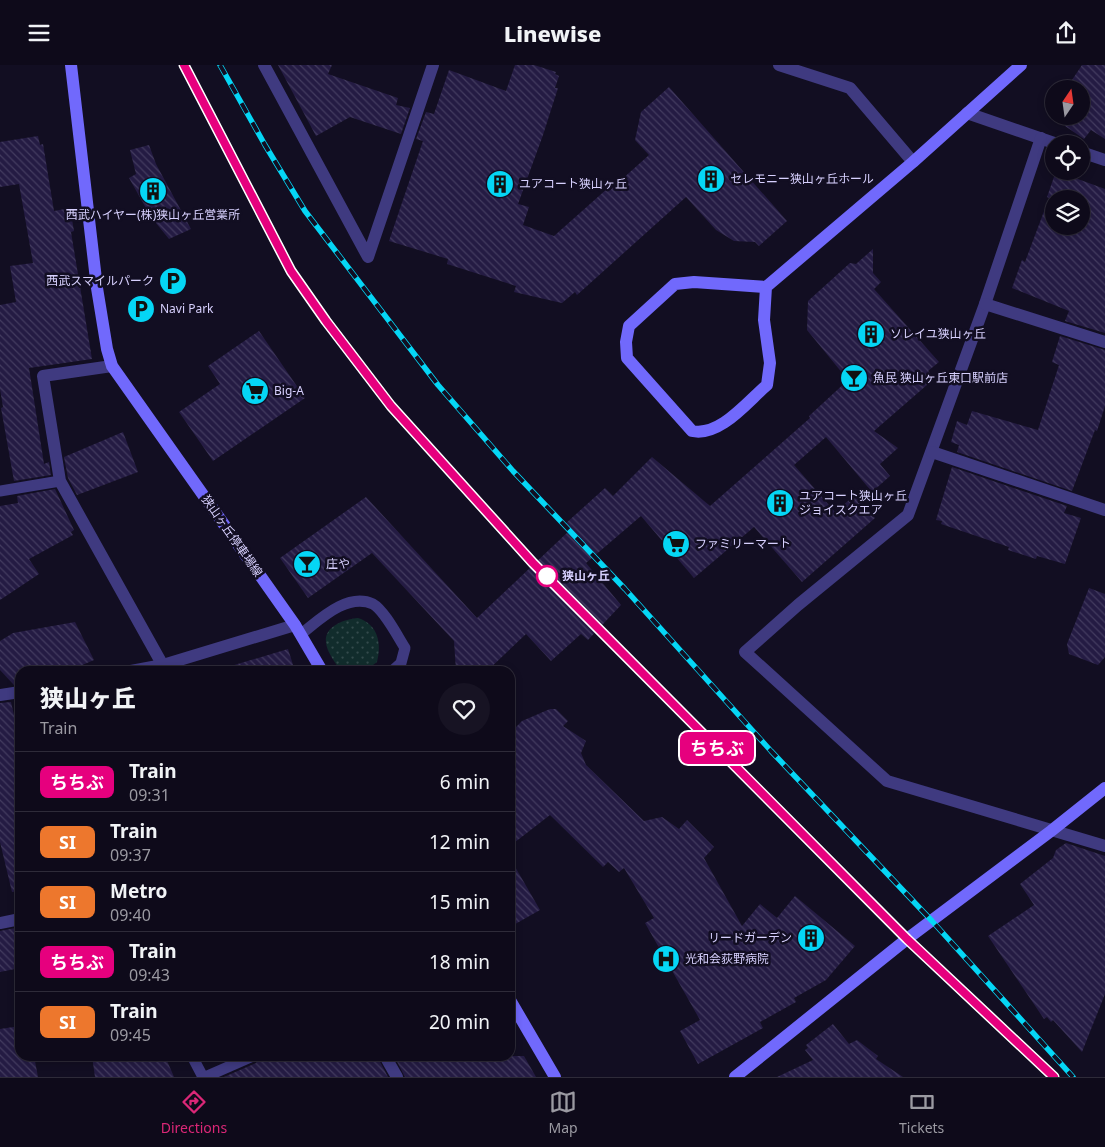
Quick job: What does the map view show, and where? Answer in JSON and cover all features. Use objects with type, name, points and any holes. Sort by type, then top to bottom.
[{"type":"street","points":[[71,65],[97,288],[107,349],[112,366],[43,377],[60,481],[163,666]]},
{"type":"street","points":[[264,65],[368,257],[433,65]]},
{"type":"street","points":[[779,65],[850,88],[913,162]]},
{"type":"street","points":[[766,287],[764,320],[770,363],[767,385],[718,427],[699,433],[692,431],[627,358],[626,342],[629,326],[675,284],[694,282],[766,287],[913,162],[1021,65]]},
{"type":"street","points":[[967,113],[1045,139]]},
{"type":"street","points":[[1041,138],[985,304],[908,515],[798,605],[745,652],[886,781],[1105,846]]},
{"type":"street","points":[[1090,155],[1105,160]]},
{"type":"street","points":[[985,304],[1105,342]]},
{"type":"street","name":"狭山ヶ丘停車場線","points":[[112,366],[298,630],[319,666]]},
{"type":"street","points":[[932,452],[1105,510]]},
{"type":"street","points":[[171,666],[298,630]]},
{"type":"street","points":[[0,695],[15,693]]},
{"type":"street","points":[[735,1077],[907,939],[1105,788]]},
{"type":"street","points":[[0,923],[15,920]]},
{"type":"street","points":[[515,1009],[555,1077]]},
{"type":"street","points":[[388,1061],[397,1077]]},
{"type":"lane","points":[[0,491],[60,481]]},
{"type":"lane","points":[[298,630],[334,609],[355,601],[374,604],[392,626],[405,649],[401,663],[398,666]]},
{"type":"lane","points":[[195,1061],[204,1077],[241,1061]]},
{"type":"green space","points":[[358,618],[365,621],[377,635],[379,648],[377,662],[372,666],[337,666],[332,657],[326,642],[326,636],[336,624]]},
{"type":"building","points":[[278,65],[332,65],[328,74],[398,98],[396,105],[410,108],[401,134],[350,117],[316,136]]},
{"type":"building","points":[[515,65],[534,65],[556,72],[555,74],[559,76],[555,88],[558,88],[543,135],[518,204],[529,207],[523,225],[554,236],[649,155],[635,140],[641,112],[669,87],[787,221],[759,246],[755,242],[734,241],[716,230],[686,197],[577,295],[575,292],[562,303],[514,292],[516,286],[447,264],[448,259],[389,241],[423,141],[416,139],[426,112],[434,114],[449,70],[506,91]]},
{"type":"building","points":[[1082,65],[1105,65],[1105,139],[1091,130],[1087,135],[1078,135],[1065,126],[1090,125],[1090,80],[1072,80]]},
{"type":"building","points":[[38,136],[40,145],[43,144],[54,211],[70,208],[74,231],[71,232],[92,359],[29,368],[44,464],[49,462],[51,475],[14,481],[1,408],[3,407],[0,389],[0,305],[16,302],[10,266],[33,263],[19,184],[0,187],[0,142]]},
{"type":"building","points":[[149,145],[156,164],[191,229],[169,239],[151,217],[129,178],[136,174],[130,150]]},
{"type":"building","points":[[1053,180],[1080,180],[1105,189],[1105,333],[1065,321],[1069,311],[1012,288],[1022,260],[1025,262],[1045,209],[1045,235],[1090,235],[1090,190],[1049,190]]},
{"type":"building","points":[[873,249],[873,273],[881,282],[874,289],[939,362],[928,371],[935,378],[874,431],[898,448],[880,464],[890,476],[872,492],[826,437],[794,465],[835,512],[855,495],[875,518],[802,582],[754,527],[694,578],[641,516],[586,563],[621,605],[588,640],[581,634],[551,661],[526,634],[492,666],[456,666],[454,641],[372,553],[308,598],[280,558],[366,497],[477,618],[571,529],[565,524],[605,488],[613,496],[652,457],[710,506],[810,418],[809,416],[848,380],[807,330],[808,301],[850,263],[856,264]]},
{"type":"building","name":"Big-A","points":[[259,331],[305,398],[213,461],[179,412],[220,384],[208,366]]},
{"type":"building","points":[[1060,336],[1105,350],[1105,406],[1097,431],[1095,430],[1072,491],[957,452],[959,445],[951,442],[957,421],[967,425],[972,411],[1038,430],[1059,365],[1052,362]]},
{"type":"building","points":[[123,432],[138,472],[77,495],[68,478],[64,457]]},
{"type":"building","points":[[952,467],[1067,506],[1064,513],[1081,518],[1065,564],[1037,556],[1036,559],[1008,550],[1009,547],[941,524],[942,521],[936,520]]},
{"type":"building","points":[[55,489],[74,530],[71,532],[73,535],[29,559],[39,574],[0,600],[0,506],[18,503],[17,496]]},
{"type":"building","points":[[1089,588],[1105,594],[1105,657],[1098,665],[1069,654],[1067,644]]},
{"type":"building","points":[[75,622],[94,660],[80,666],[15,666],[14,685],[0,670],[0,641],[13,633]]},
{"type":"building","points":[[288,649],[293,666],[231,666]]},
{"type":"building","points":[[11,702],[15,719],[15,892],[12,892],[0,842],[0,703]]},
{"type":"building","points":[[550,709],[556,709],[568,721],[563,726],[586,741],[581,753],[586,765],[644,821],[662,817],[679,829],[687,820],[714,847],[704,858],[742,926],[760,904],[777,918],[795,896],[855,946],[826,980],[794,998],[796,1002],[760,1022],[763,1028],[698,1064],[680,1031],[700,1020],[645,923],[654,918],[624,868],[619,872],[608,862],[603,867],[550,815],[515,842],[515,728],[522,721]]},
{"type":"building","points":[[1066,843],[1105,856],[1105,994],[1082,1052],[1053,1020],[1051,1022],[1047,1017],[1044,1019],[988,936],[1034,905],[1020,884],[1053,858],[1056,850]]},
{"type":"building","points":[[515,867],[540,910],[515,924]]},
{"type":"building","points":[[15,928],[15,969],[0,972],[0,931]]},
{"type":"building","points":[[833,1024],[849,1044],[857,1040],[878,1056],[876,1059],[903,1077],[777,1077],[813,1060],[805,1050],[808,1048],[806,1045]]},
{"type":"building","points":[[15,1027],[15,1061],[35,1061],[38,1077],[0,1077],[0,1029]]},
{"type":"building","points":[[515,1056],[524,1056],[536,1077],[405,1077],[397,1061],[515,1061]]},
{"type":"building","points":[[93,1061],[167,1061],[174,1077],[95,1077]]},
{"type":"building","points":[[257,1061],[380,1061],[388,1077],[224,1077]]},
{"type":"railway","points":[[184,65],[291,271],[326,321],[391,406],[568,598],[907,939],[1054,1077]]},
{"type":"railway","points":[[220,65],[305,211],[438,385],[513,471],[625,589],[771,751],[932,921],[1073,1077]]},
{"type":"train","name":"ちちぶ","points":[[184,65],[216,130],[291,271],[326,321],[391,406],[533,563],[907,939],[1054,1077]]},
{"type":"place","name":"セレモニー狭山ヶ丘ホール","points":[[711,179]]},
{"type":"place","name":"ユアコート狭山ヶ丘","points":[[500,184]]},
{"type":"place","name":"西武ハイヤー(株)狭山ヶ丘営業所","points":[[153,191]]},
{"type":"place","name":"西武スマイルパーク","points":[[173,281]]},
{"type":"place","name":"Navi Park","points":[[141,309]]},
{"type":"place","name":"ソレイユ狭山ヶ丘","points":[[871,334]]},
{"type":"place","name":"魚民 狭山ヶ丘東口駅前店","points":[[854,378]]},
{"type":"place","name":"Big-A","points":[[255,391]]},
{"type":"place","name":"ユアコート狭山ヶ丘 ジョイスクエア","points":[[780,503]]},
{"type":"place","name":"ファミリーマート","points":[[676,544]]},
{"type":"place","name":"庄や","points":[[307,564]]},
{"type":"place","name":"狭山ヶ丘","points":[[547,576]]},
{"type":"place","name":"リードガーデン","points":[[811,938]]},
{"type":"place","name":"光和会荻野病院","points":[[666,959]]}]
